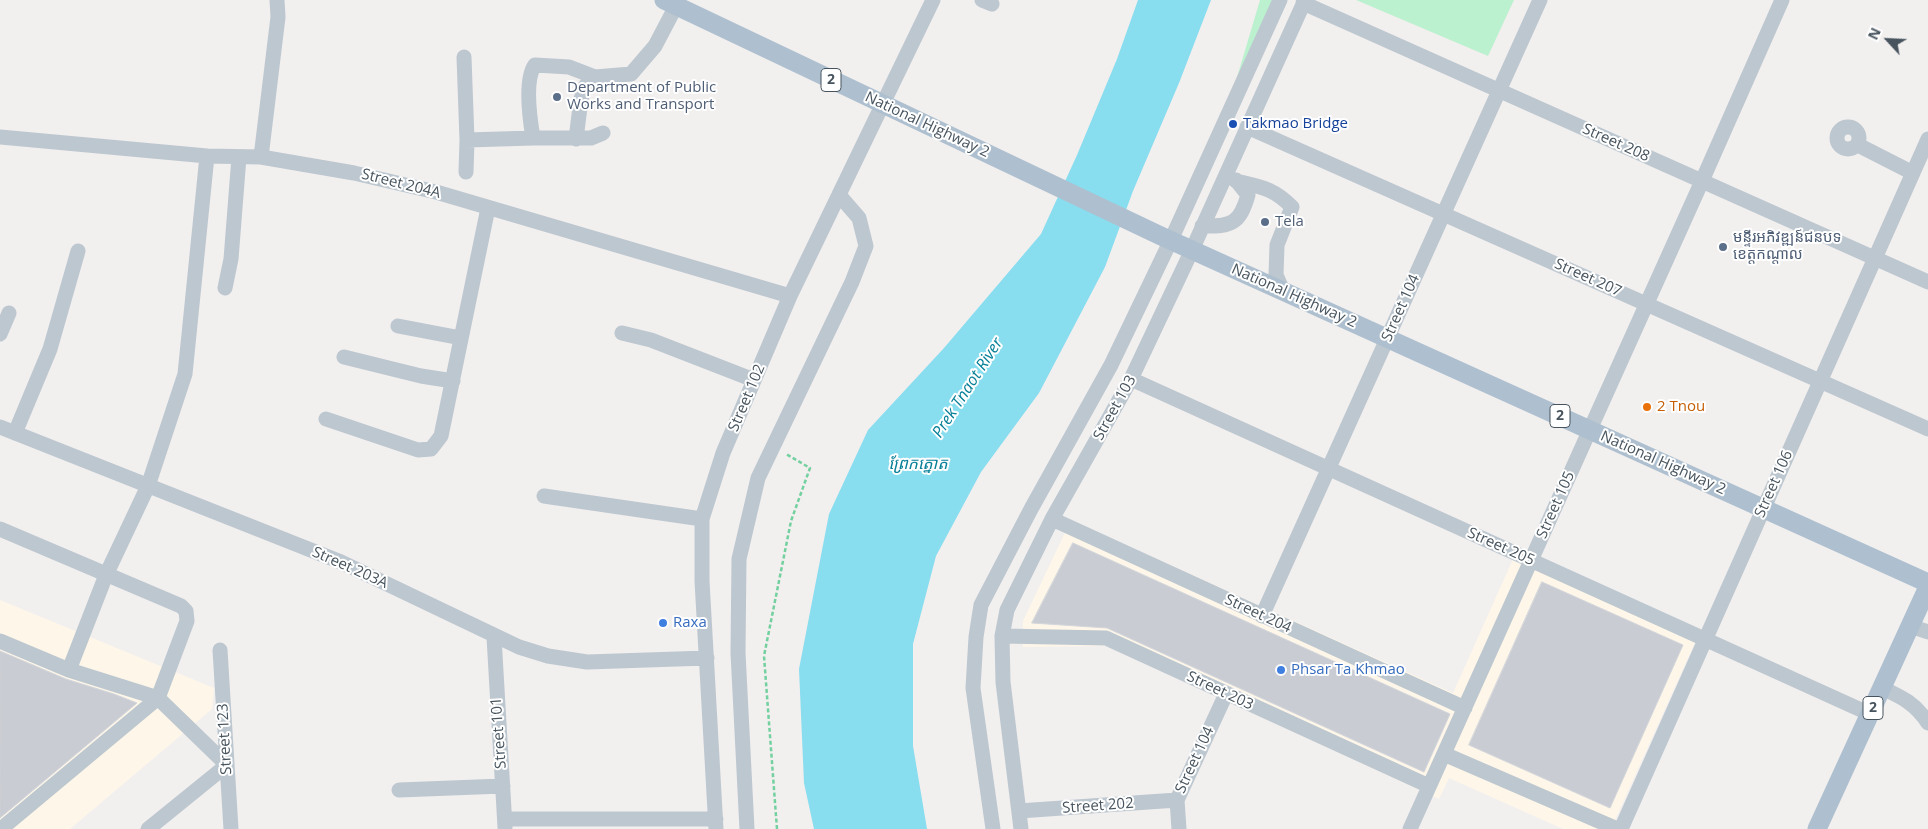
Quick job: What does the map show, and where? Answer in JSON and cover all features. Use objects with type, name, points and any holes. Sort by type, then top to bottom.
[{"type":"main road","name":"National Highway 2","points":[[670,3],[882,105],[1192,250],[1928,582]]},
{"type":"main road","name":"2","points":[[1817,829],[1910,626],[1923,608],[1928,587]]},
{"type":"street","points":[[261,157],[278,17],[277,0]]},
{"type":"street","name":"Street 102","points":[[716,824],[702,581],[702,519],[723,454],[790,296],[933,0]]},
{"type":"street","points":[[993,829],[973,688],[976,637],[981,605],[1031,509],[1111,366],[1166,238],[1280,0]]},
{"type":"street","name":"Street 104","points":[[1262,616],[1540,0]]},
{"type":"street","name":"Street 105","points":[[1410,829],[1782,0]]},
{"type":"street","name":"Street 208","points":[[1304,2],[1928,282]]},
{"type":"street","name":"Street 103","points":[[1021,829],[1003,682],[1002,636],[1007,610],[1052,519],[1131,379],[1202,226],[1232,176],[1247,127],[1304,2]]},
{"type":"street","points":[[533,138],[529,81],[530,71],[534,65],[569,67],[595,77],[631,74],[655,46],[670,3]]},
{"type":"street","points":[[464,57],[467,140],[466,172]]},
{"type":"street","points":[[576,139],[581,99],[586,85],[595,77]]},
{"type":"street","name":"Street 207","points":[[1247,127],[1928,429]]},
{"type":"street","points":[[467,140],[576,139],[591,138],[603,133]]},
{"type":"street","name":"Street 204A","points":[[0,137],[207,156],[261,157],[354,172],[436,192],[790,296]]},
{"type":"street","name":"Street 106","points":[[1619,829],[1928,140]]},
{"type":"street","points":[[1858,144],[1913,173]]},
{"type":"street","points":[[69,670],[106,575],[148,486],[185,374],[207,156]]},
{"type":"street","points":[[225,288],[231,259],[239,157]]},
{"type":"street","points":[[1202,226],[1218,227],[1233,222],[1243,212],[1248,195],[1232,176]]},
{"type":"street","points":[[1232,176],[1280,195],[1292,208],[1277,245],[1276,275],[1283,291]]},
{"type":"street","points":[[747,829],[738,653],[739,558],[758,478],[852,282],[866,246],[860,218],[839,195]]},
{"type":"street","points":[[326,419],[418,450],[431,449],[441,436],[488,208]]},
{"type":"street","points":[[15,433],[50,349],[78,251]]},
{"type":"street","points":[[0,334],[9,313]]},
{"type":"street","points":[[398,326],[461,338]]},
{"type":"street","points":[[622,333],[651,340],[754,380]]},
{"type":"street","points":[[344,357],[421,376],[452,381]]},
{"type":"street","name":"Street 205","points":[[1131,379],[1870,714]]},
{"type":"street","name":"Street 203A","points":[[0,427],[341,562],[494,637],[519,647],[548,656],[588,662],[707,658]]},
{"type":"street","points":[[544,496],[702,519]]},
{"type":"street","name":"Street 204","points":[[1052,519],[1465,708]]},
{"type":"street","points":[[0,530],[181,606],[186,611],[187,621],[158,698],[1,829]]},
{"type":"street","points":[[1910,626],[1928,632]]},
{"type":"street","name":"Street 203","points":[[1002,636],[1106,638],[1429,786]]},
{"type":"street","name":"Street 101","points":[[494,637],[505,824]]},
{"type":"street","points":[[0,641],[69,670],[158,698],[227,765],[148,829]]},
{"type":"street","name":"Street 123","points":[[220,650],[231,829]]},
{"type":"street","points":[[1882,688],[1916,706],[1928,724]]},
{"type":"street","name":"Street 104","points":[[1179,829],[1177,800],[1226,694]]},
{"type":"street","points":[[1444,754],[1619,829]]},
{"type":"street","points":[[399,790],[503,786]]},
{"type":"street","name":"Street 202","points":[[1019,812],[1177,800]]},
{"type":"street","points":[[505,824],[716,824]]},
{"type":"path","points":[[773,447],[810,468],[791,521],[764,656],[777,829]]},
{"type":"shaded area","name":"Phsar Ta Khmao","points":[[1071,520],[1453,693],[1514,557],[1696,640],[1611,829],[1563,829],[1449,778],[1439,799],[1108,646],[1023,647],[1023,621]]},
{"type":"shaded area","points":[[0,600],[214,688],[212,709],[70,829],[0,829]]},
{"type":"green space","points":[[1260,0],[1273,0],[1235,84]]},
{"type":"green space","points":[[1356,0],[1514,0],[1488,56]]},
{"type":"water","name":"ព្រែកត្នោត","points":[[1138,0],[1211,0],[1179,83],[1133,191],[1105,267],[1039,393],[981,472],[936,556],[913,644],[913,746],[927,829],[814,829],[804,783],[799,669],[829,514],[868,430],[944,348],[1041,234],[1077,155],[1117,59]]},
{"type":"building","points":[[1073,543],[1450,714],[1424,772],[1107,628],[1032,623]]},
{"type":"building","points":[[1542,582],[1683,645],[1610,808],[1469,745]]},
{"type":"building","points":[[0,651],[66,679],[137,703],[0,818]]},
{"type":"place","name":"Department of Public Works and Transport","points":[[557,97]]},
{"type":"place","name":"Takmao Bridge","points":[[1233,124]]},
{"type":"place","name":"Tela","points":[[1265,222]]},
{"type":"place","name":"មន្ទីរអភិវឌ្ឍន៍ជនបទ ខេត្តកណ្តាល","points":[[1723,247]]},
{"type":"place","name":"2 Tnou","points":[[1647,407]]},
{"type":"place","name":"Raxa","points":[[663,623]]},
{"type":"place","name":"Phsar Ta Khmao","points":[[1281,670]]},
{"type":"water label","name":"Prek Tnaot River","points":[[968,388]]}]
